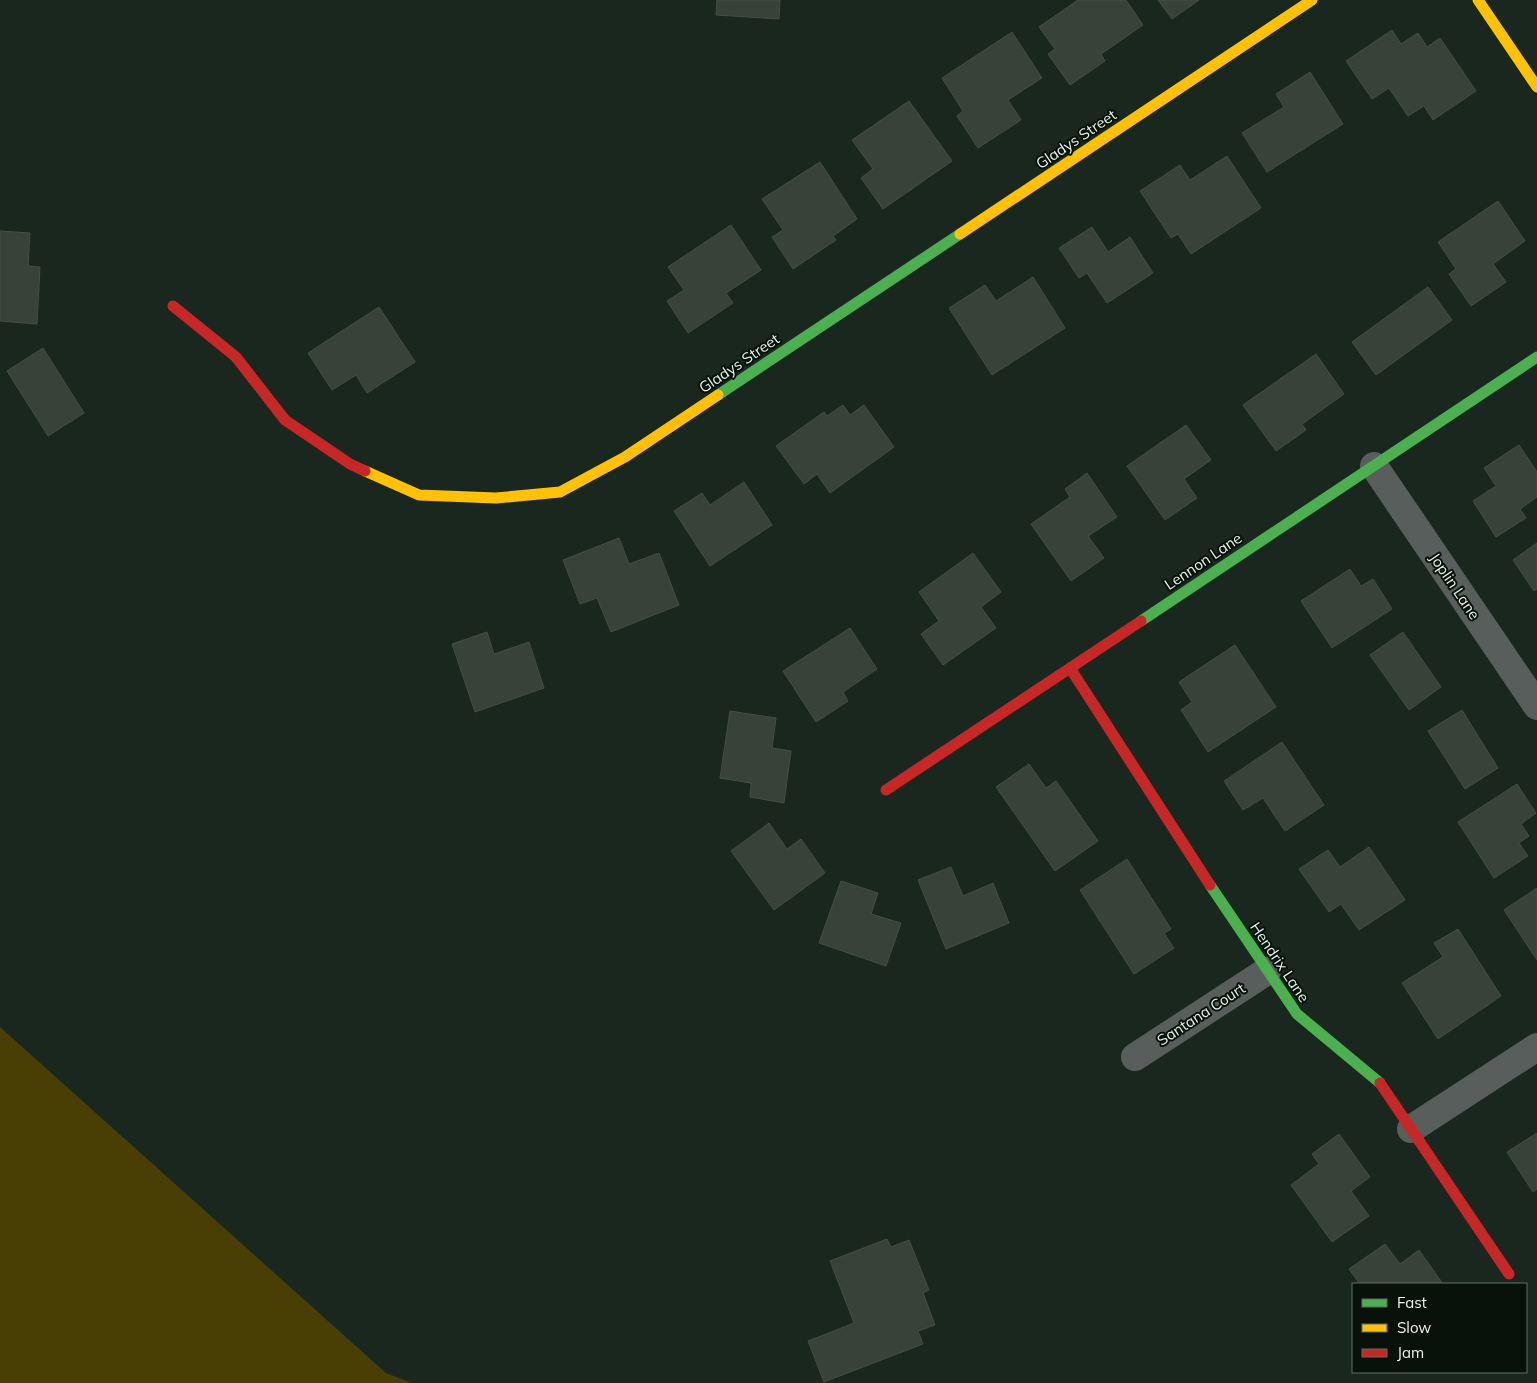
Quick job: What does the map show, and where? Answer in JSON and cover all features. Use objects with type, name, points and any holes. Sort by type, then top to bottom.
[{"type":"street","name":"Gladys Street","points":[[173,306],[236,357],[285,420],[350,464],[419,495],[496,498],[560,492],[625,458],[1312,0]]},
{"type":"street","points":[[1478,0],[1537,87]]},
{"type":"street","name":"Lennon Lane","points":[[886,790],[1537,357]]},
{"type":"street","name":"Joplin Lane","points":[[1374,466],[1537,706]]},
{"type":"street","name":"Hendrix Lane","points":[[1070,668],[1296,1014],[1382,1085],[1509,1274]]},
{"type":"street","name":"Santana Court","points":[[1135,1057],[1267,971]]},
{"type":"street","points":[[1411,1129],[1537,1047]]},
{"type":"shaded area","points":[[0,1027],[386,1373],[412,1383],[0,1383]]},
{"type":"building","points":[[717,0],[780,0],[779,19],[716,15]]},
{"type":"building","points":[[1078,0],[1126,0],[1143,25],[1101,54],[1105,61],[1070,85],[1048,54],[1055,49],[1039,27]]},
{"type":"building","points":[[1158,0],[1199,0],[1172,19]]},
{"type":"building","points":[[1392,30],[1401,44],[1418,33],[1427,47],[1440,38],[1476,91],[1433,120],[1424,106],[1408,116],[1389,88],[1372,99],[1346,61]]},
{"type":"building","points":[[1012,32],[1042,78],[1008,100],[1021,120],[978,148],[957,116],[963,111],[942,78]]},
{"type":"building","points":[[1310,72],[1343,124],[1267,172],[1242,133],[1284,107],[1276,94]]},
{"type":"building","points":[[909,101],[952,161],[883,209],[861,178],[873,169],[852,140]]},
{"type":"building","points":[[1227,156],[1261,208],[1191,254],[1178,234],[1171,238],[1140,191],[1180,165],[1190,180]]},
{"type":"building","points":[[820,162],[857,219],[833,236],[836,240],[793,269],[772,237],[783,230],[762,199]]},
{"type":"building","points":[[1498,201],[1525,241],[1493,264],[1506,282],[1471,306],[1449,274],[1456,269],[1438,242]]},
{"type":"building","points":[[731,225],[761,270],[726,293],[733,303],[688,333],[667,301],[684,290],[668,267]]},
{"type":"building","points":[[1092,227],[1108,252],[1130,237],[1153,273],[1107,303],[1087,273],[1079,278],[1059,248]]},
{"type":"building","points":[[0,231],[30,233],[28,266],[40,267],[37,324],[0,321]]},
{"type":"building","points":[[1033,277],[1065,328],[992,375],[949,308],[985,285],[996,301]]},
{"type":"building","points":[[1428,287],[1452,320],[1376,375],[1352,342]]},
{"type":"building","points":[[379,307],[415,362],[367,393],[356,375],[332,390],[308,353]]},
{"type":"building","points":[[43,348],[84,413],[48,436],[7,371]]},
{"type":"building","points":[[1316,354],[1344,394],[1302,424],[1306,430],[1276,451],[1243,405]]},
{"type":"building","points":[[843,405],[850,415],[864,405],[894,447],[830,493],[817,474],[804,484],[776,446],[824,412],[827,416]]},
{"type":"building","points":[[1186,425],[1211,460],[1184,479],[1197,498],[1165,520],[1127,466]]},
{"type":"building","points":[[1519,445],[1537,472],[1537,497],[1520,509],[1526,518],[1496,537],[1473,501],[1496,486],[1484,468]]},
{"type":"building","points":[[1087,473],[1117,517],[1088,536],[1104,558],[1071,581],[1031,524],[1070,497],[1065,489]]},
{"type":"building","points":[[744,482],[772,525],[710,566],[674,511],[702,493],[710,505]]},
{"type":"building","points":[[619,538],[629,564],[659,553],[679,605],[611,632],[597,598],[580,604],[563,560]]},
{"type":"building","points":[[1537,543],[1537,589],[1534,591],[1513,560]]},
{"type":"building","points":[[973,553],[1001,592],[981,607],[996,628],[943,665],[921,634],[939,621],[919,592]]},
{"type":"building","points":[[1350,569],[1361,586],[1373,579],[1392,609],[1332,648],[1301,601]]},
{"type":"building","points":[[850,628],[877,669],[843,692],[848,701],[816,722],[783,671]]},
{"type":"building","points":[[487,632],[494,654],[529,642],[544,688],[475,712],[452,644]]},
{"type":"building","points":[[1403,632],[1441,687],[1409,710],[1370,655]]},
{"type":"building","points":[[1235,645],[1276,707],[1208,752],[1181,710],[1192,702],[1179,682]]},
{"type":"building","points":[[1462,710],[1498,768],[1465,789],[1428,731]]},
{"type":"building","points":[[730,711],[776,718],[772,748],[791,751],[784,803],[750,797],[751,783],[720,778]]},
{"type":"building","points":[[1282,742],[1324,805],[1285,831],[1263,798],[1243,810],[1224,781]]},
{"type":"building","points":[[1029,764],[1046,788],[1056,781],[1098,841],[1055,871],[996,787]]},
{"type":"building","points":[[1517,784],[1536,813],[1521,824],[1529,836],[1519,843],[1528,856],[1494,878],[1458,822]]},
{"type":"building","points":[[769,823],[787,849],[801,839],[825,873],[774,910],[731,851]]},
{"type":"building","points":[[1369,847],[1405,900],[1359,930],[1341,904],[1329,912],[1299,869],[1328,850],[1340,867]]},
{"type":"building","points":[[1127,859],[1171,929],[1164,933],[1174,948],[1134,974],[1080,890]]},
{"type":"building","points":[[951,867],[963,896],[993,883],[1009,923],[946,949],[918,880]]},
{"type":"building","points":[[841,881],[878,893],[871,914],[901,923],[886,966],[819,943]]},
{"type":"building","points":[[1537,888],[1537,960],[1504,910]]},
{"type":"building","points":[[1458,929],[1501,996],[1438,1039],[1402,983],[1443,957],[1434,943]]},
{"type":"building","points":[[1537,1133],[1537,1189],[1533,1192],[1507,1152]]},
{"type":"building","points":[[1339,1134],[1370,1177],[1351,1191],[1369,1216],[1332,1242],[1291,1185],[1319,1164],[1312,1154]]},
{"type":"building","points":[[887,1239],[891,1247],[909,1240],[929,1290],[923,1293],[935,1325],[918,1331],[923,1344],[824,1382],[808,1341],[854,1323],[830,1261]]},
{"type":"building","points":[[1385,1244],[1400,1264],[1419,1250],[1442,1283],[1359,1283],[1349,1269]]},
{"type":"traffic: fast","points":[[718,395],[960,234]]},
{"type":"traffic: fast","points":[[1141,621],[1537,357]]},
{"type":"traffic: fast","points":[[1210,885],[1297,1014],[1380,1083]]},
{"type":"traffic: slow","points":[[960,234],[1312,0]]},
{"type":"traffic: slow","points":[[1478,0],[1537,87]]},
{"type":"traffic: slow","points":[[365,471],[419,495],[496,498],[560,492],[625,457],[718,395]]},
{"type":"traffic: jam","points":[[173,306],[236,357],[285,420],[350,464],[365,471]]},
{"type":"traffic: jam","points":[[886,790],[1141,621]]},
{"type":"traffic: jam","points":[[1070,668],[1210,885]]},
{"type":"traffic: jam","points":[[1380,1083],[1509,1274]]}]
